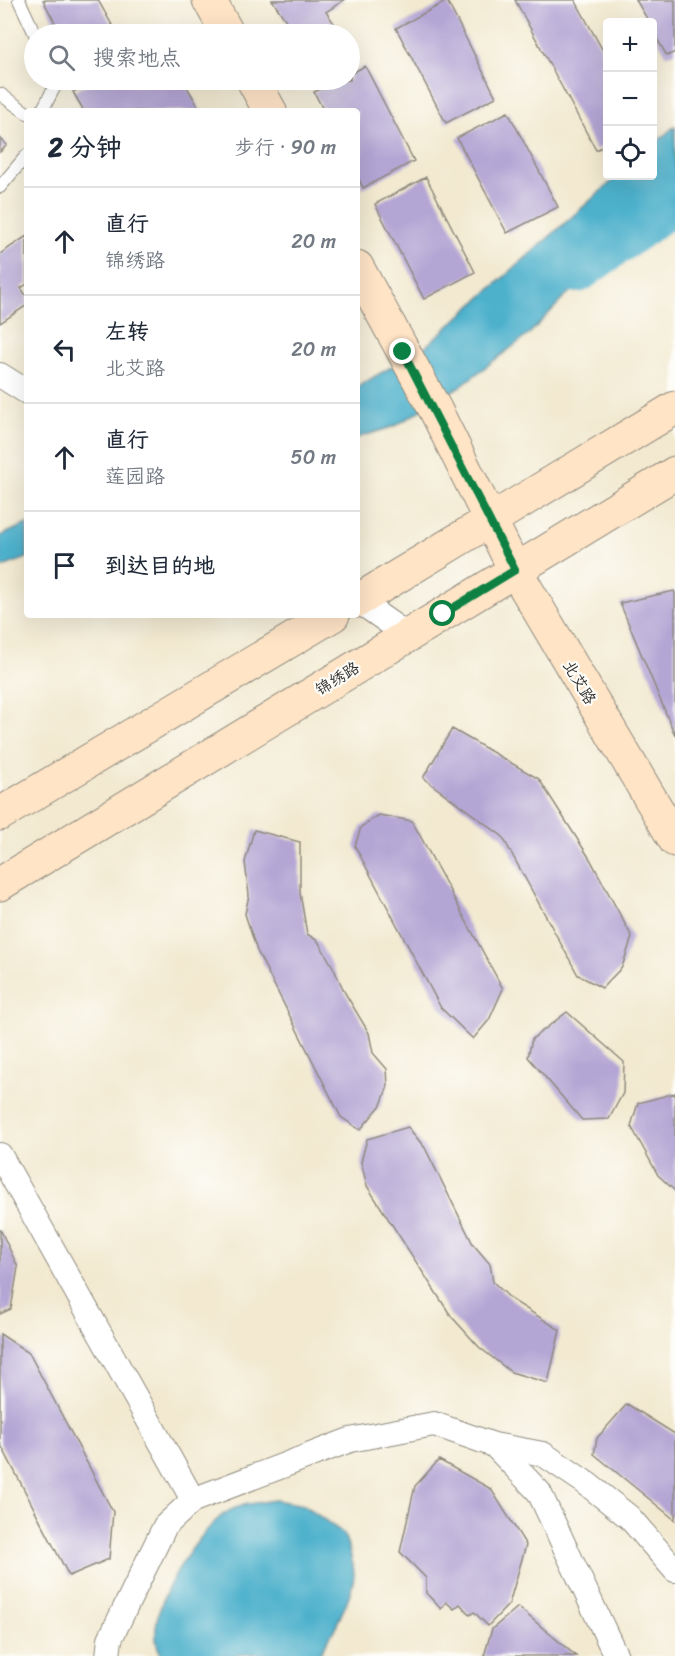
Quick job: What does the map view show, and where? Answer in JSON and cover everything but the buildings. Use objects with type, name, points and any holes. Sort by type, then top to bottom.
[{"type":"main road","points":[[209,0],[222,24]]},
{"type":"main road","points":[[258,90],[268,108]]},
{"type":"main road","name":"北艾路","points":[[360,273],[435,409],[515,570],[675,840]]},
{"type":"main road","points":[[360,598],[675,408]]},
{"type":"main road","name":"锦绣路","points":[[0,884],[675,473]]},
{"type":"main road","points":[[0,814],[328,618]]},
{"type":"street","points":[[0,375],[24,390]]},
{"type":"street","points":[[360,602],[407,635]]},
{"type":"street","points":[[0,1155],[193,1500]]},
{"type":"street","points":[[108,1656],[110,1639],[165,1527],[193,1500],[350,1440],[434,1424],[494,1445],[543,1454],[586,1483],[628,1517],[675,1570]]},
{"type":"street","points":[[494,1445],[539,1492],[616,1656]]},
{"type":"lane","points":[[19,0],[30,24]]},
{"type":"lane","points":[[44,108],[53,90]]},
{"type":"lane","points":[[0,94],[24,111]]},
{"type":"lane","points":[[0,187],[24,159]]},
{"type":"water","points":[[675,126],[675,201],[619,241],[528,335],[459,387],[395,426],[360,437],[360,385],[425,347],[613,180],[657,180],[657,142]]},
{"type":"water","points":[[24,525],[24,559],[0,568],[0,536]]},
{"type":"water","points":[[275,1500],[304,1505],[344,1534],[352,1560],[354,1575],[350,1594],[334,1629],[317,1656],[261,1654],[162,1656],[156,1640],[157,1622],[162,1603],[171,1582],[195,1545],[225,1513],[245,1505]]},
{"type":"waterway","points":[[577,271],[675,201]]},
{"type":"route","points":[[403,352],[435,409],[461,466],[515,570],[443,614]]}]
